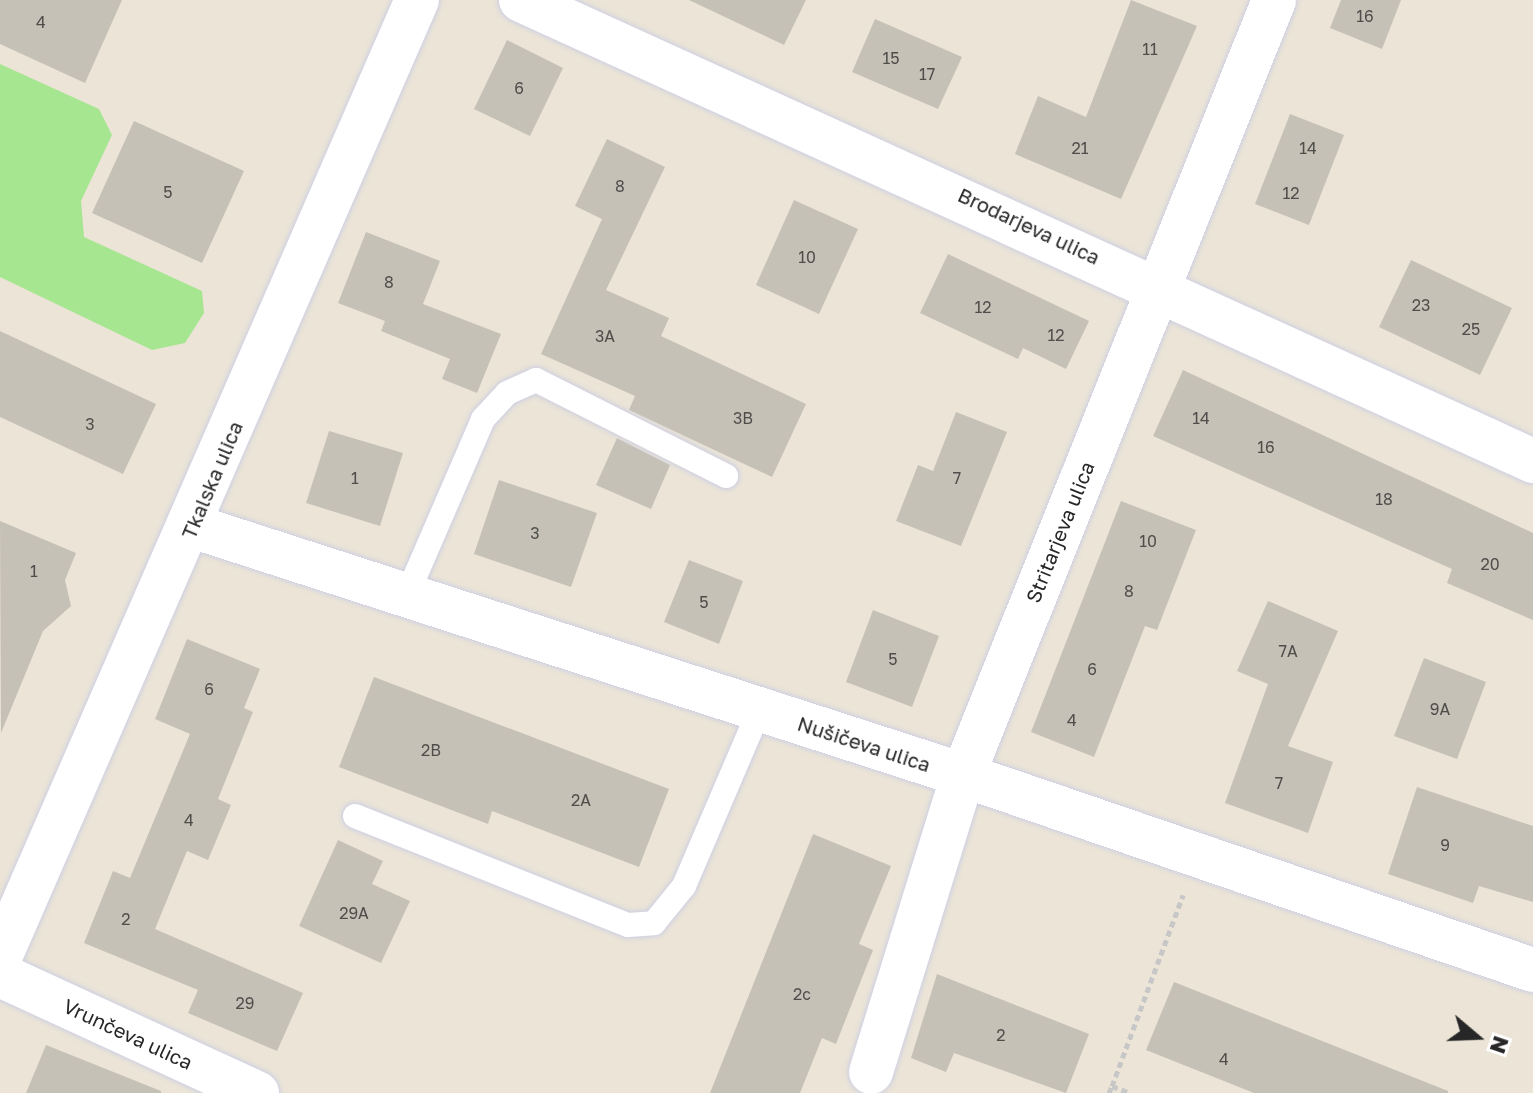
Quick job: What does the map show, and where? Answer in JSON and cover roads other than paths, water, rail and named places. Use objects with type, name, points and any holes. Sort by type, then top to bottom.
[{"type":"street","name":"Tkalska ulica","points":[[0,957],[192,526],[417,0]]},
{"type":"street","name":"Brodarjeva ulica","points":[[521,0],[1158,286],[1533,461]]},
{"type":"street","name":"Stritarjeva ulica","points":[[871,1072],[963,775],[1274,0]]},
{"type":"street","name":"Nušičeva ulica","points":[[192,526],[963,775],[1533,970]]},
{"type":"street","name":"Vrunčeva ulica","points":[[0,975],[257,1093]]},
{"type":"lane","points":[[407,595],[483,419],[507,393],[536,380],[726,476]]},
{"type":"lane","points":[[355,816],[628,925],[654,923],[684,886],[759,711]]}]
